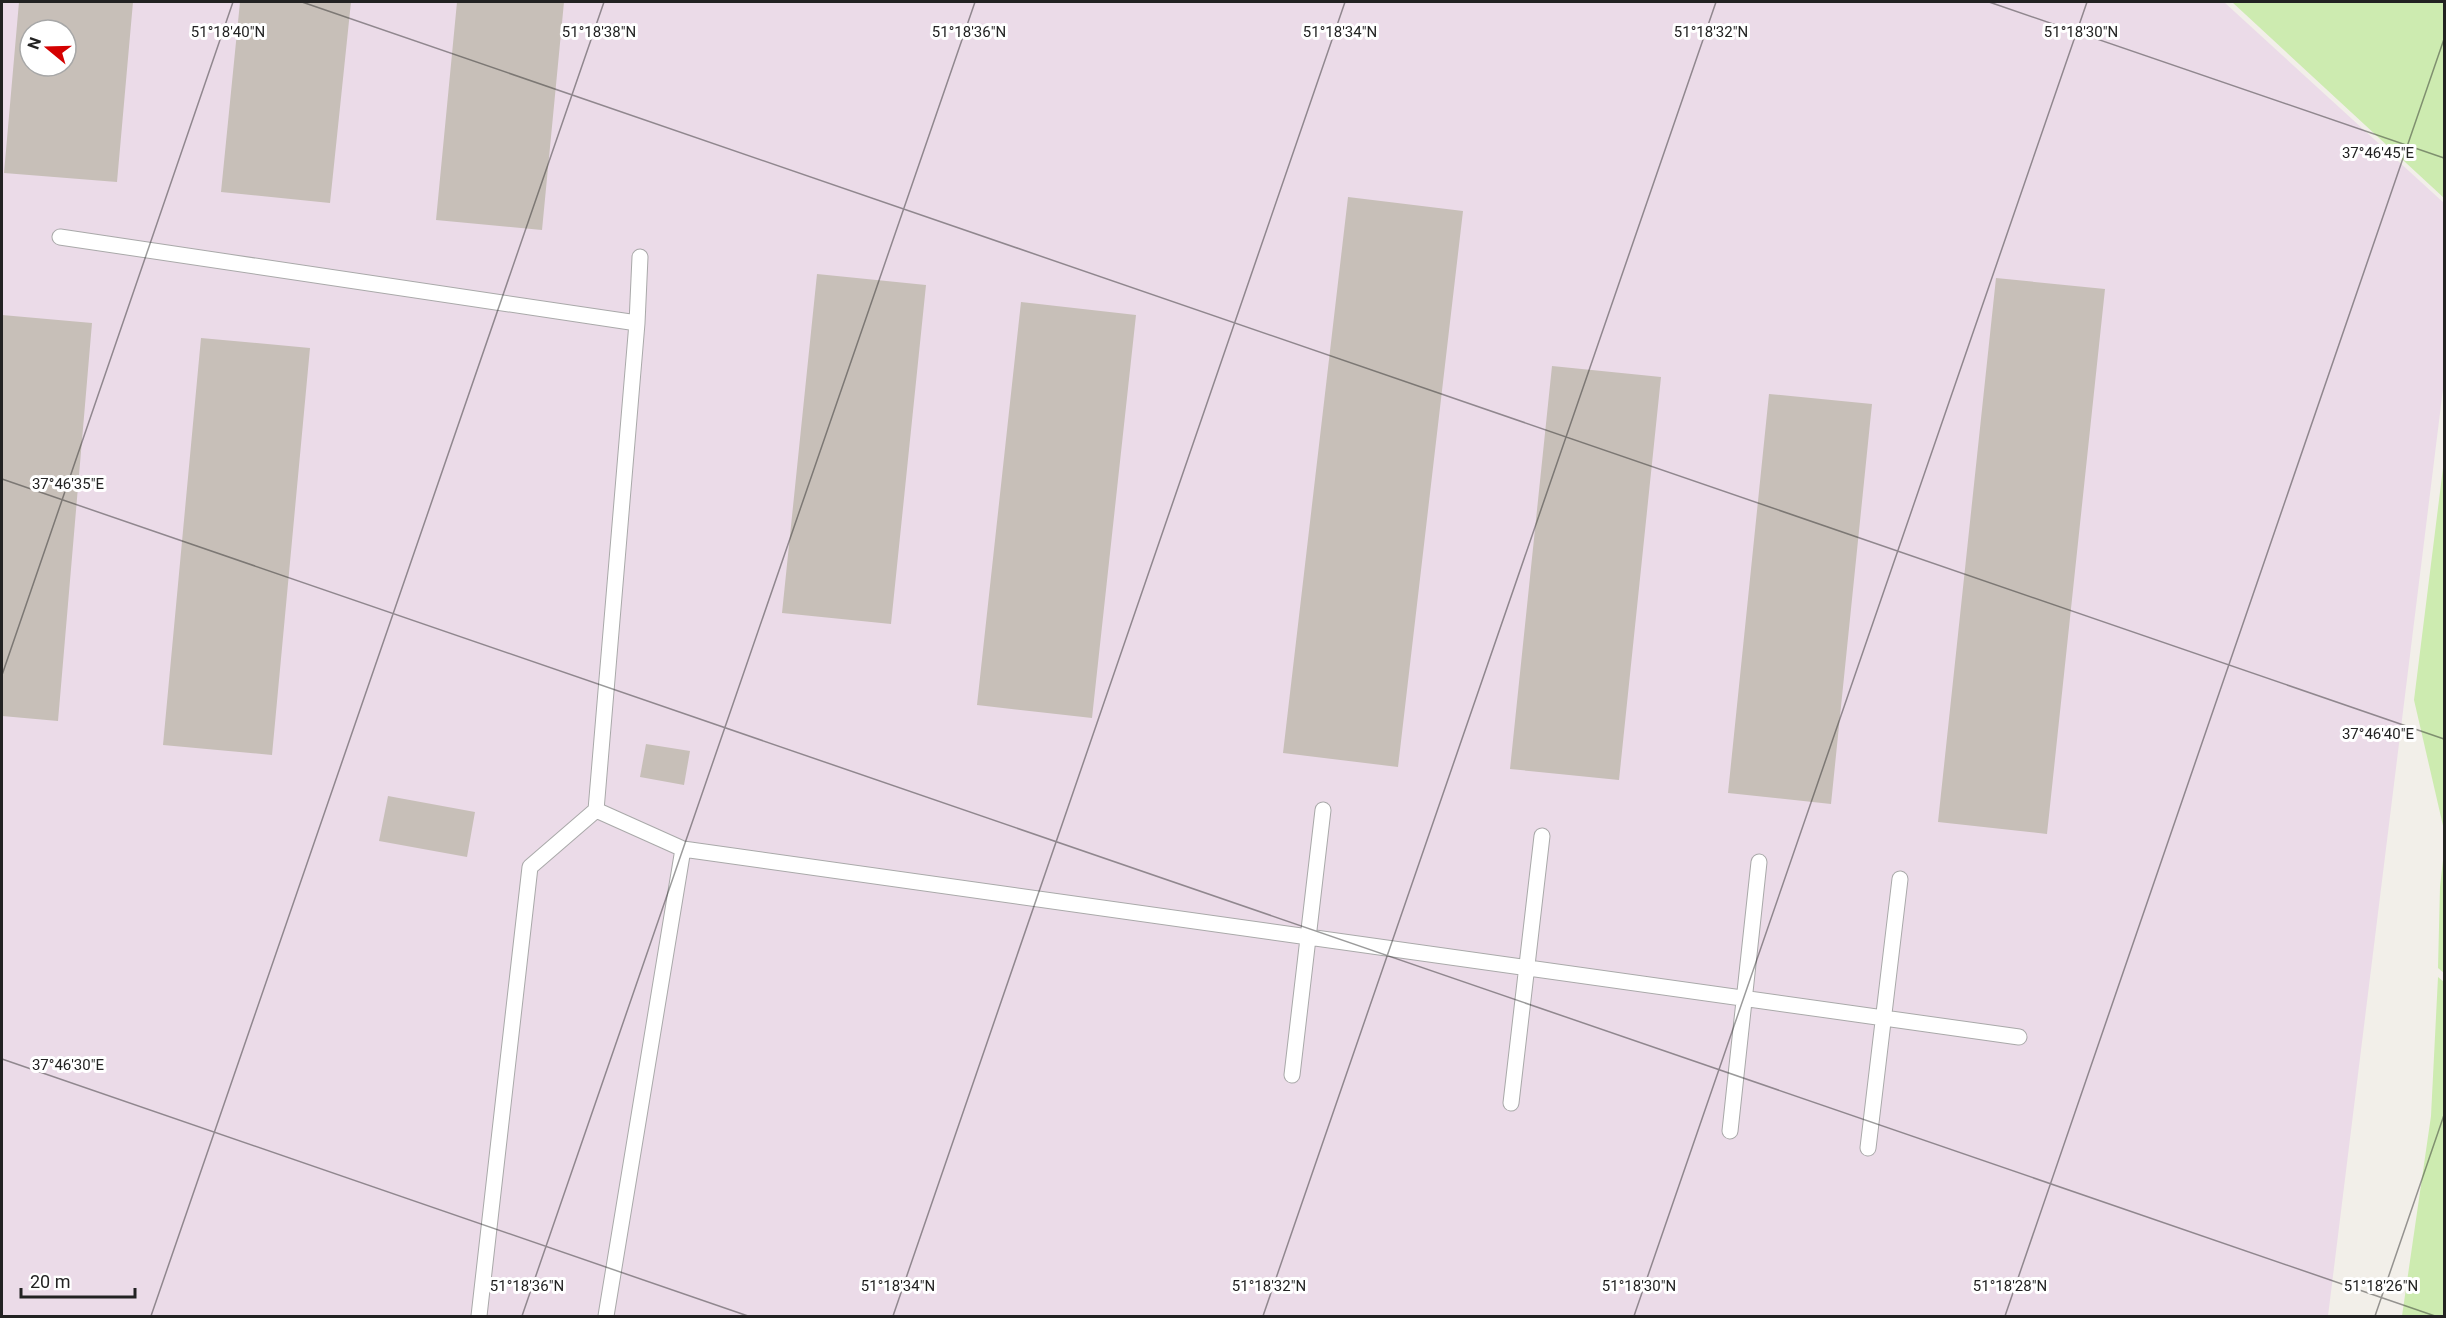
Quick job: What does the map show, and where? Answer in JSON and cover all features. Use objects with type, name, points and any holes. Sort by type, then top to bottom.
[{"type":"lane","points":[[60,237],[637,323]]},
{"type":"lane","points":[[479,1317],[530,867],[596,810],[637,323],[640,257]]},
{"type":"lane","points":[[596,810],[683,849],[2019,1037]]},
{"type":"lane","points":[[1292,1075],[1323,810]]},
{"type":"lane","points":[[1511,1103],[1542,836]]},
{"type":"lane","points":[[606,1317],[683,849]]},
{"type":"lane","points":[[1730,1131],[1759,862]]},
{"type":"lane","points":[[1868,1148],[1900,879]]},
{"type":"shaded area","points":[[2,2],[2224,2],[2444,203],[2444,381],[2328,1316],[2,1316]]},
{"type":"green space","points":[[2232,2],[2444,2],[2444,198]]},
{"type":"green space","points":[[2444,460],[2444,830],[2414,700]]},
{"type":"green space","points":[[2444,851],[2444,973],[2438,968],[2440,887]]},
{"type":"green space","points":[[2438,977],[2444,982],[2444,1316],[2402,1316],[2431,1116]]},
{"type":"building","points":[[19,2],[133,2],[117,182],[4,173]]},
{"type":"building","points":[[240,2],[351,2],[330,203],[221,192]]},
{"type":"building","points":[[457,2],[564,2],[542,230],[436,220]]},
{"type":"building","points":[[1348,197],[1463,211],[1398,767],[1283,753]]},
{"type":"building","points":[[817,274],[926,285],[891,624],[782,613]]},
{"type":"building","points":[[1996,278],[2105,289],[2047,834],[1938,822]]},
{"type":"building","points":[[1021,302],[1136,315],[1092,718],[977,705]]},
{"type":"building","points":[[2,315],[92,323],[58,721],[2,716]]},
{"type":"building","points":[[201,338],[310,348],[272,755],[163,745]]},
{"type":"building","points":[[1552,366],[1661,377],[1619,780],[1510,769]]},
{"type":"building","points":[[1769,394],[1872,404],[1831,804],[1728,793]]},
{"type":"building","points":[[646,744],[690,751],[684,785],[640,777]]},
{"type":"building","points":[[388,796],[475,812],[467,857],[379,841]]}]
